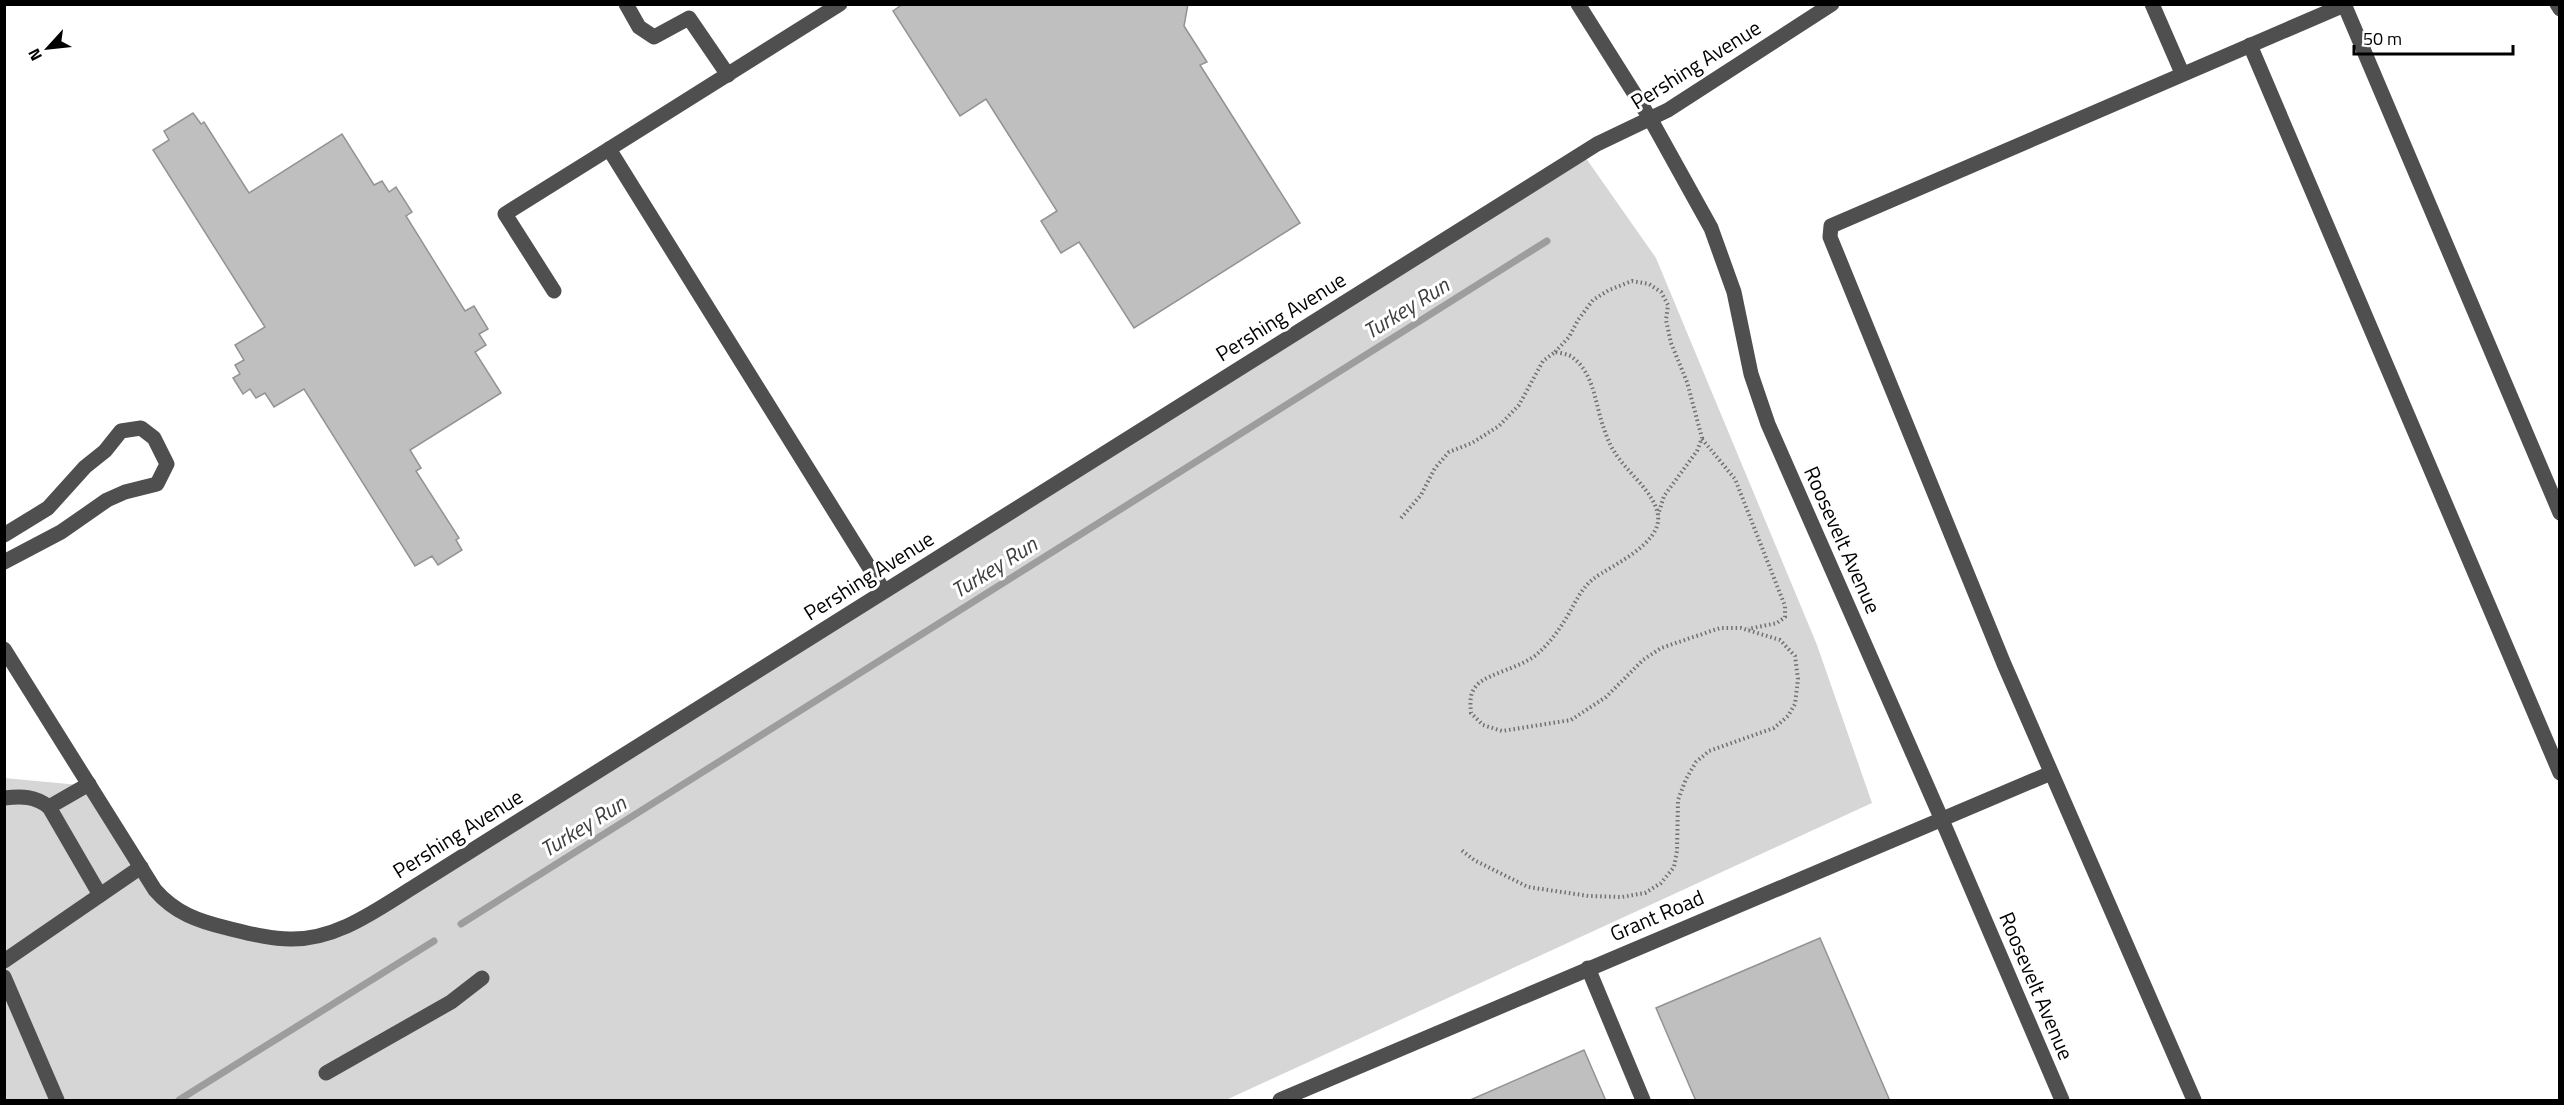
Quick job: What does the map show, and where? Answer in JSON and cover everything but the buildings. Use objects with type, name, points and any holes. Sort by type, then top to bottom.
[{"type":"street","points":[[626,4],[639,27],[654,37],[689,18],[728,75]]},
{"type":"street","points":[[554,291],[505,214],[840,4]]},
{"type":"street","name":"Roosevelt Avenue","points":[[1578,4],[1651,120],[1711,228],[1734,292],[1751,374],[1768,424],[1942,820],[2062,1101]]},
{"type":"street","name":"Pershing Avenue","points":[[4,649],[166,903],[181,913],[204,922],[261,936],[292,939],[336,931],[357,922],[1597,144],[1651,120],[1832,4]]},
{"type":"street","points":[[2152,4],[2182,73]]},
{"type":"street","points":[[2558,4],[2559,9]]},
{"type":"street","points":[[2194,1101],[2051,773],[1830,237],[1831,225],[2344,5],[2559,513]]},
{"type":"street","points":[[2250,45],[2559,772]]},
{"type":"street","points":[[609,149],[884,591]]},
{"type":"street","points":[[4,535],[48,507],[85,467],[105,451],[121,431],[141,428],[154,438],[167,464],[157,484],[125,492],[108,500],[61,532],[4,562]]},
{"type":"street","name":"Grant Road","points":[[1280,1101],[1588,968],[2051,773]]},
{"type":"street","points":[[49,807],[89,784]]},
{"type":"street","points":[[4,798],[23,796],[39,799],[49,807],[99,894]]},
{"type":"street","points":[[4,962],[141,867]]},
{"type":"street","points":[[1588,968],[1643,1101]]},
{"type":"street","points":[[4,977],[57,1101]]},
{"type":"street","points":[[326,1073],[451,1002],[482,978]]},
{"type":"path","points":[[1401,518],[1421,495],[1436,468],[1449,452],[1472,443],[1499,426],[1519,405],[1543,361],[1569,337],[1593,300],[1632,281],[1648,284],[1661,292],[1668,305],[1666,320],[1671,343],[1687,382],[1702,438],[1735,479],[1785,606],[1785,617],[1777,623],[1748,629],[1720,628],[1661,648],[1643,660],[1606,697],[1571,720],[1502,731],[1483,725],[1471,713],[1470,696],[1479,683],[1516,668],[1536,655],[1553,637],[1566,619],[1577,597],[1591,581],[1637,551],[1653,534],[1664,496],[1697,452],[1702,438]]},
{"type":"path","points":[[1555,352],[1571,356],[1587,374],[1614,451],[1649,497],[1658,516]]},
{"type":"path","points":[[1460,849],[1474,860],[1520,883],[1558,892],[1622,897],[1645,893],[1661,883],[1674,867],[1677,851],[1678,800],[1696,762],[1709,751],[1774,728],[1788,716],[1795,704],[1798,679],[1795,656],[1780,640],[1748,629]]},
{"type":"shaded area","points":[[1583,154],[1656,258],[1817,645],[1872,803],[1226,1100],[5,1100],[4,778],[90,786],[166,903],[261,936],[336,931]]},
{"type":"waterway","name":"Turkey Run","points":[[461,924],[1547,241]]},
{"type":"waterway","name":"Turkey Run","points":[[179,1100],[434,941]]}]
